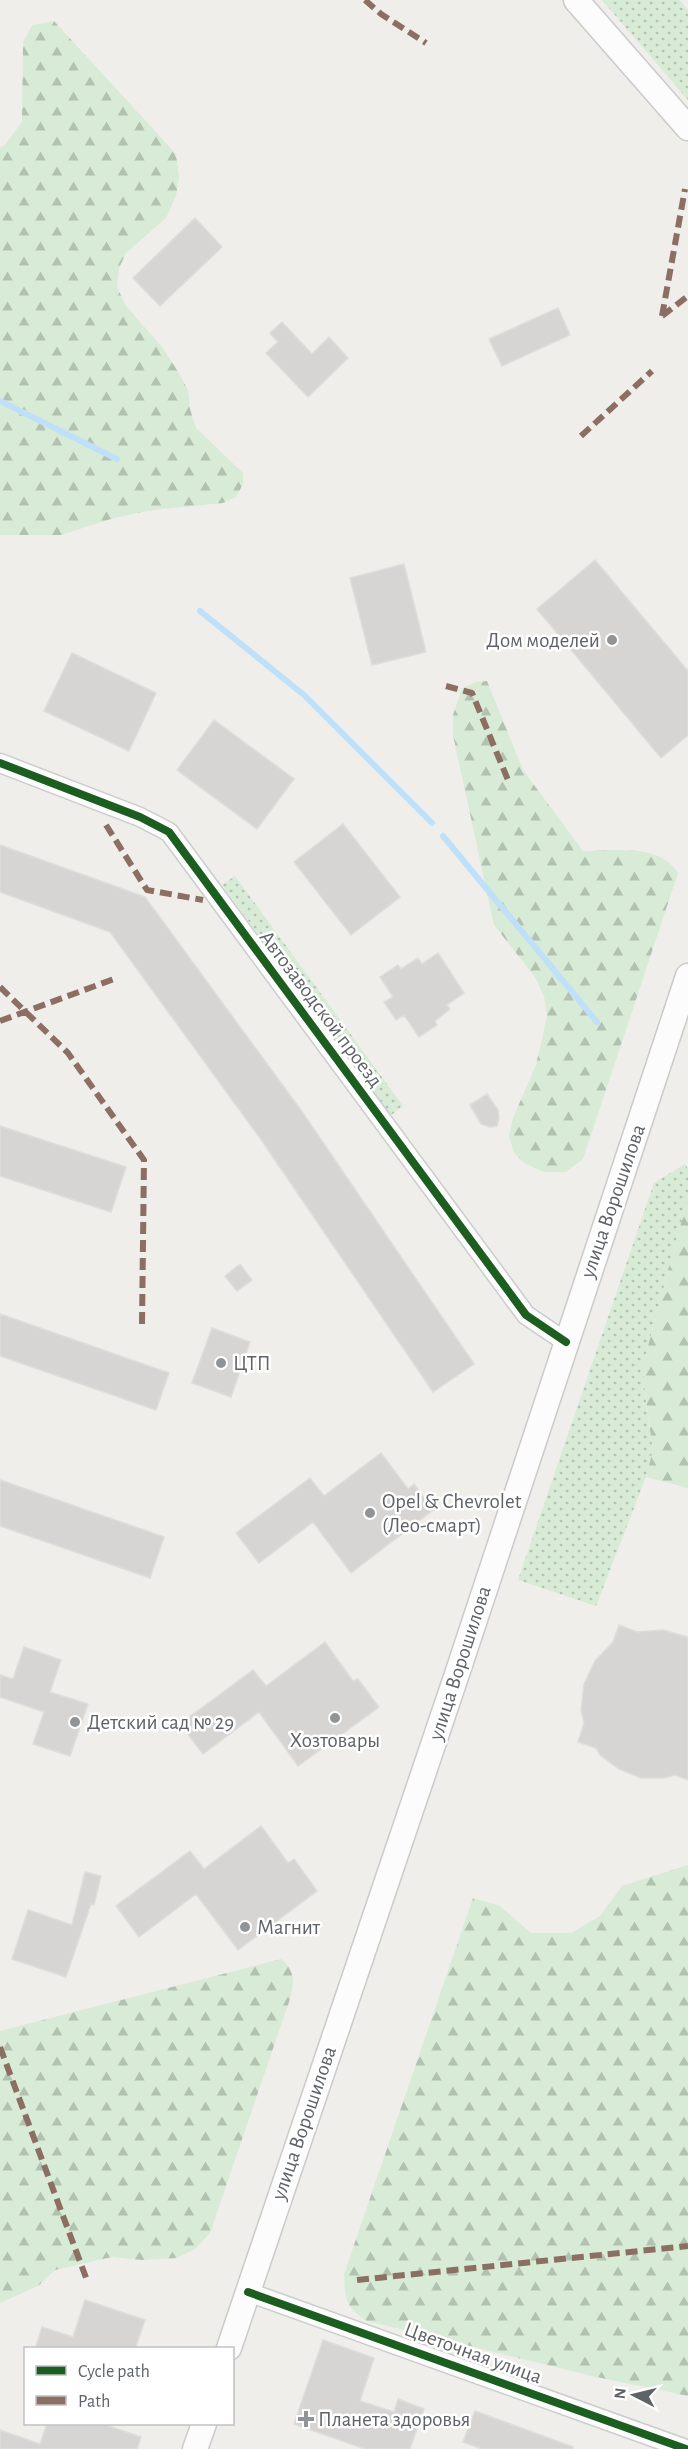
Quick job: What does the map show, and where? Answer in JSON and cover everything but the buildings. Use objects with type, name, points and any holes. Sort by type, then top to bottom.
[{"type":"main road","points":[[576,0],[688,128]]},
{"type":"main road","name":"улица Ворошилова","points":[[230,2347],[456,1677],[688,976]]},
{"type":"main road","points":[[195,2449],[204,2425]]},
{"type":"street","name":"Автозаводской проезд","points":[[0,763],[140,817],[169,832],[526,1316],[566,1342]]},
{"type":"street","name":"Цветочная улица","points":[[248,2292],[686,2449]]},
{"type":"green space","points":[[602,0],[680,0],[688,10],[688,100]]},
{"type":"green space","points":[[54,21],[176,154],[179,177],[176,196],[166,218],[126,253],[119,268],[117,287],[126,306],[162,347],[177,370],[188,390],[190,409],[196,428],[243,473],[243,484],[236,497],[223,503],[153,510],[114,518],[61,535],[0,535],[0,147],[4,146],[22,122],[23,42],[32,25]]},
{"type":"green space","points":[[487,681],[523,770],[583,851],[622,850],[648,853],[670,863],[678,873],[583,1159],[566,1172],[544,1172],[526,1164],[514,1153],[509,1136],[513,1118],[536,1065],[547,1016],[544,996],[535,977],[494,925],[453,735],[453,715],[462,688],[476,682]]},
{"type":"green space","points":[[235,876],[403,1106],[391,1115],[222,885]]},
{"type":"green space","points":[[685,1164],[688,1169],[688,1197],[644,1361],[645,1395],[653,1450],[646,1477],[596,1606],[518,1580],[654,1183]]},
{"type":"green space","points":[[688,1197],[688,1488],[646,1477],[653,1450],[645,1393],[644,1361]]},
{"type":"green space","points":[[688,1865],[688,2396],[592,2376],[367,2321],[360,2316],[348,2302],[344,2274],[473,1898],[500,1906],[531,1933],[571,1933],[600,1916],[622,1886]]},
{"type":"green space","points":[[281,1959],[286,1963],[293,1977],[290,1999],[210,2233],[195,2249],[177,2258],[142,2260],[112,2257],[55,2270],[38,2286],[0,2303],[0,2031]]},
{"type":"waterway","points":[[0,401],[117,459]]},
{"type":"waterway","points":[[200,611],[304,695],[432,823]]},
{"type":"waterway","points":[[443,836],[597,1022]]},
{"type":"marked path","points":[[365,0],[381,14],[426,43]]},
{"type":"marked path","points":[[662,316],[685,189]]},
{"type":"marked path","points":[[662,316],[688,296]]},
{"type":"marked path","points":[[581,436],[652,371]]},
{"type":"marked path","points":[[446,686],[472,693],[508,780]]},
{"type":"marked path","points":[[106,825],[147,890],[203,900]]},
{"type":"marked path","points":[[0,1021],[114,979]]},
{"type":"marked path","points":[[0,987],[68,1053],[144,1160],[142,1324]]},
{"type":"marked path","points":[[0,2047],[88,2283]]},
{"type":"marked path","points":[[357,2280],[688,2246]]},
{"type":"cycle path","points":[[0,763],[140,817],[169,832],[526,1315],[566,1342]]},
{"type":"cycle path","points":[[248,2292],[686,2449]]},
{"type":"place","name":"Дом моделей","points":[[612,640]]},
{"type":"place","name":"ЦТП","points":[[221,1363]]},
{"type":"place","name":"Opel & Chevrolet (Лео-смарт)","points":[[370,1513]]},
{"type":"place","name":"Хозтовары","points":[[335,1718]]},
{"type":"place","name":"Детский сад № 29","points":[[75,1722]]},
{"type":"place","name":"Магнит","points":[[245,1927]]},
{"type":"place","name":"Планета здоровья","points":[[306,2419]]}]
